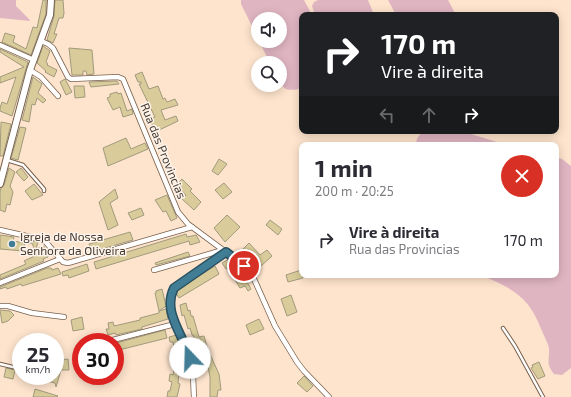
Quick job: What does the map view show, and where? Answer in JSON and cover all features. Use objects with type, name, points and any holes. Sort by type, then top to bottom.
[{"type":"street","points":[[0,184],[30,70],[50,16],[51,0]]},
{"type":"street","name":"Rua das Provincias","points":[[41,41],[54,48],[68,77],[71,79],[118,76],[123,79],[174,205],[185,221],[244,266],[252,274],[275,326],[293,356],[304,371],[329,397]]},
{"type":"street","points":[[0,45],[34,60]]},
{"type":"street","points":[[30,70],[41,77],[58,96]]},
{"type":"street","points":[[0,230],[44,240],[62,260],[68,264],[192,227]]},
{"type":"street","points":[[154,270],[225,251]]},
{"type":"street","points":[[194,397],[190,358],[184,341],[175,324],[169,304],[170,296],[174,288],[225,251]]},
{"type":"street","points":[[0,283],[62,260]]},
{"type":"street","points":[[0,306],[8,306],[32,313],[64,317]]},
{"type":"street","points":[[124,337],[175,324]]},
{"type":"lane","points":[[7,159],[24,165],[44,189],[44,191]]},
{"type":"lane","points":[[503,328],[515,346],[543,397]]},
{"type":"lane","points":[[0,364],[12,367]]},
{"type":"shaded area","points":[[0,0],[16,0],[16,6],[30,21],[0,18]]},
{"type":"shaded area","points":[[241,0],[304,0],[310,12],[299,12],[299,89],[287,90],[287,56],[266,56],[262,48],[287,48],[287,12],[251,12],[251,24],[241,4]]},
{"type":"shaded area","points":[[318,0],[368,0],[373,12],[314,12],[312,6],[314,2]]},
{"type":"shaded area","points":[[388,0],[448,0],[454,12],[394,12]]},
{"type":"shaded area","points":[[420,134],[471,134],[497,142],[417,142]]},
{"type":"shaded area","points":[[559,158],[562,159],[571,166],[571,368],[562,375],[554,374],[550,367],[548,361],[548,344],[531,309],[519,295],[487,278],[559,278]]},
{"type":"building","points":[[43,0],[46,0],[46,14],[31,55],[2,42],[5,33],[15,36],[13,42],[26,49],[33,27],[37,28]]},
{"type":"building","points":[[55,0],[63,0],[64,13],[63,18],[59,18],[54,34],[57,34],[53,43],[47,40],[54,16]]},
{"type":"building","points":[[43,46],[50,51],[46,62],[48,64],[47,65],[57,70],[54,77],[45,72],[46,71],[37,63]]},
{"type":"building","points":[[69,48],[92,50],[94,74],[87,75],[86,71],[83,71],[83,75],[72,75]]},
{"type":"building","points":[[0,49],[28,62],[12,116],[0,111],[0,108],[2,102],[7,104],[16,77],[0,83],[0,77],[24,67],[0,52]]},
{"type":"building","points":[[142,72],[149,89],[158,86],[163,99],[165,98],[167,102],[175,99],[178,105],[161,110],[165,120],[176,116],[178,121],[155,132],[150,119],[155,117],[139,84],[141,84],[141,82],[138,82],[135,75]]},
{"type":"building","points":[[33,77],[42,84],[38,93],[46,100],[43,103],[37,98],[35,105],[32,104],[29,122],[22,120]]},
{"type":"building","points":[[65,79],[72,92],[66,95],[60,82]]},
{"type":"building","points":[[117,81],[119,84],[91,87],[89,82]]},
{"type":"building","points":[[74,86],[84,86],[85,97],[75,98]]},
{"type":"building","points":[[117,92],[118,94],[121,93],[127,111],[132,109],[133,114],[123,117],[120,107],[113,110],[107,98],[110,97],[110,94]]},
{"type":"building","points":[[1,122],[11,124],[3,156],[0,156]]},
{"type":"building","points":[[20,127],[26,128],[18,160],[11,158]]},
{"type":"building","points":[[126,138],[131,149],[145,143],[148,149],[108,166],[103,148]]},
{"type":"building","points":[[219,159],[227,164],[218,175],[212,171]]},
{"type":"building","points":[[9,168],[15,172],[10,186],[13,192],[10,205],[7,204],[5,212],[0,210],[0,192],[4,185]]},
{"type":"building","points":[[21,168],[28,177],[24,181],[16,172]]},
{"type":"building","points":[[182,179],[192,189],[190,191],[201,202],[194,210],[182,199],[186,195],[176,186]]},
{"type":"building","points":[[224,183],[232,192],[223,199],[215,190]]},
{"type":"building","points":[[34,184],[43,195],[32,200],[25,191]]},
{"type":"building","points":[[115,189],[118,198],[110,203],[118,225],[108,230],[99,202]]},
{"type":"building","points":[[167,195],[177,218],[171,221],[166,211],[163,212],[155,200]]},
{"type":"building","points":[[141,208],[144,215],[132,220],[128,213]]},
{"type":"building","points":[[227,215],[240,227],[225,242],[214,228]]},
{"type":"building","points":[[270,220],[282,229],[278,235],[266,225]]},
{"type":"building","points":[[130,232],[133,240],[91,252],[89,244]]},
{"type":"building","points":[[186,234],[187,237],[196,235],[200,242],[190,245],[189,241],[96,269],[94,262]]},
{"type":"building","name":"Igreja de Nossa Senhora da Oliveira","points":[[0,235],[14,237],[13,241],[25,243],[23,251],[0,249]]},
{"type":"building","points":[[27,240],[38,242],[36,249],[44,246],[48,257],[43,259],[44,261],[0,279],[0,275],[26,264],[24,261],[39,254],[36,253],[32,243],[28,244]]},
{"type":"building","points":[[249,243],[260,255],[267,250],[272,256],[261,266],[251,254],[247,258],[241,251]]},
{"type":"building","points":[[188,252],[190,256],[156,265],[155,263]]},
{"type":"building","points":[[229,259],[233,265],[237,265],[251,289],[248,291],[245,286],[240,288],[228,268],[226,269],[222,263]]},
{"type":"building","points":[[87,264],[89,271],[69,278],[68,275],[63,276],[62,272]]},
{"type":"building","points":[[215,266],[219,274],[179,298],[176,293],[180,288]]},
{"type":"building","points":[[47,268],[51,268],[52,270],[58,268],[61,274],[22,286],[21,284],[7,289],[6,287],[0,289],[0,287]]},
{"type":"building","points":[[299,271],[299,278],[303,278],[288,282],[286,275]]},
{"type":"building","points":[[162,289],[166,306],[159,311],[155,293],[156,291]]},
{"type":"building","points":[[291,295],[297,312],[287,316],[281,299]]},
{"type":"building","points":[[186,303],[188,311],[190,310],[191,316],[193,316],[199,337],[204,336],[208,350],[219,374],[221,390],[218,390],[217,397],[210,397],[210,377],[208,367],[206,368],[190,328],[188,329],[184,315],[182,316],[180,305]]},
{"type":"building","points":[[166,309],[168,319],[142,327],[142,329],[124,333],[107,333],[106,329],[109,329],[108,323],[113,322],[114,326],[140,320],[140,318],[159,313],[159,311]]},
{"type":"building","points":[[0,310],[10,311],[14,315],[8,321],[2,323]]},
{"type":"building","points":[[82,317],[84,329],[73,331],[71,320]]},
{"type":"building","points":[[259,319],[264,329],[250,335],[246,325]]},
{"type":"building","points":[[165,330],[167,338],[124,349],[124,341]]},
{"type":"building","points":[[177,335],[183,348],[185,360],[181,374],[179,373],[178,383],[180,384],[177,397],[167,397],[172,382],[169,381],[170,374],[173,375],[177,353],[175,353],[173,342],[170,342],[169,337]]},
{"type":"building","points":[[64,359],[68,359],[69,370],[64,370]]},
{"type":"building","points":[[539,362],[545,376],[538,379],[531,368],[533,367],[532,365]]},
{"type":"building","points":[[6,368],[12,369],[12,379],[4,377]]},
{"type":"building","points":[[304,376],[313,386],[307,392],[297,383]]},
{"type":"building","points":[[35,389],[58,396],[33,397]]},
{"type":"place","name":"Igreja de Nossa Senhora da Oliveira","points":[[12,244]]},
{"type":"route","points":[[190,358],[188,349],[171,313],[169,304],[170,296],[174,288],[226,252],[244,266]]}]
